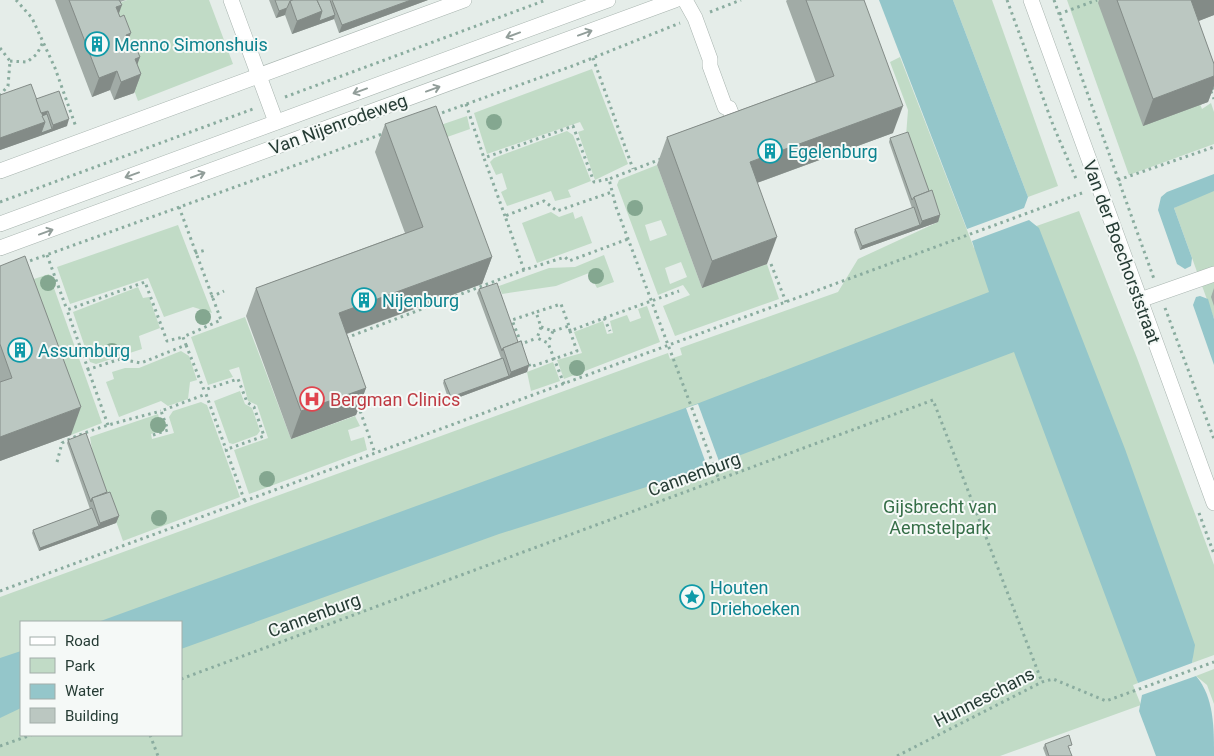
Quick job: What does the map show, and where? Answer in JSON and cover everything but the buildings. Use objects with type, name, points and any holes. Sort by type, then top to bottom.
[{"type":"street","points":[[231,0],[276,122]]},
{"type":"street","points":[[0,171],[464,0]]},
{"type":"street","name":"Van Nijenrodeweg","points":[[0,224],[608,0]]},
{"type":"street","name":"Van Nijenrodeweg","points":[[0,248],[675,0]]},
{"type":"street","points":[[685,0],[695,18],[710,59],[710,66],[739,134]]},
{"type":"street","name":"Van der Boechorststraat","points":[[1031,0],[1214,502]]},
{"type":"street","points":[[1140,300],[1214,274]]},
{"type":"path","points":[[16,0],[32,18],[81,140]]},
{"type":"path","points":[[0,202],[546,0]]},
{"type":"path","points":[[430,117],[594,58],[741,0]]},
{"type":"path","points":[[1054,0],[1118,180],[1214,439]]},
{"type":"path","points":[[1059,14],[1097,0]]},
{"type":"path","points":[[10,61],[27,62],[37,54],[43,42]]},
{"type":"path","points":[[0,48],[10,61],[8,86],[0,95]]},
{"type":"path","points":[[594,58],[634,169]]},
{"type":"path","points":[[1214,88],[1210,89],[1214,98]]},
{"type":"path","points":[[466,104],[524,270]]},
{"type":"path","points":[[484,158],[573,126],[594,182],[608,179],[668,156]]},
{"type":"path","points":[[16,266],[393,130]]},
{"type":"path","points":[[1118,180],[1214,147]]},
{"type":"path","points":[[608,179],[628,239],[670,345],[718,480]]},
{"type":"path","points":[[505,216],[544,201],[557,211],[612,192]]},
{"type":"path","points":[[0,591],[1027,215],[1082,193]]},
{"type":"path","points":[[67,310],[145,282],[167,341],[183,337],[221,320],[179,207]]},
{"type":"path","points":[[342,340],[524,270],[565,257],[569,260],[628,239]]},
{"type":"path","points":[[196,254],[206,250]]},
{"type":"path","points":[[47,255],[108,425]]},
{"type":"path","points":[[771,264],[786,302]]},
{"type":"path","points":[[570,331],[679,290]]},
{"type":"path","points":[[211,297],[224,291]]},
{"type":"path","points":[[524,352],[512,320],[561,304],[577,351],[530,367],[527,359]]},
{"type":"path","points":[[536,312],[541,327],[537,338]]},
{"type":"path","points":[[604,318],[610,331]]},
{"type":"path","points":[[548,343],[553,332],[568,326]]},
{"type":"path","points":[[541,327],[553,332]]},
{"type":"path","points":[[183,337],[245,502]]},
{"type":"path","points":[[521,344],[537,338],[548,343],[564,384]]},
{"type":"path","points":[[87,370],[120,359],[141,362],[186,345]]},
{"type":"path","points":[[204,390],[238,379],[247,402],[254,407],[264,436],[225,450]]},
{"type":"path","points":[[57,462],[62,443],[108,425],[161,411],[206,394]]},
{"type":"path","points":[[356,398],[375,454]]},
{"type":"path","name":"Cannenburg","points":[[182,679],[933,400],[1042,682]]},
{"type":"path","points":[[153,435],[168,430],[161,411]]},
{"type":"path","name":"Hunneschans","points":[[897,756],[1042,682],[1053,679],[1106,701],[1214,662]]},
{"type":"path","points":[[0,746],[28,736]]},
{"type":"path","points":[[150,736],[158,756]]},
{"type":"green space","points":[[127,0],[209,0],[233,64],[138,101],[104,9]]},
{"type":"green space","points":[[953,0],[992,0],[1058,186],[1028,197]]},
{"type":"green space","points":[[1067,0],[1102,0],[1198,99],[1202,109],[1211,103],[1214,112],[1214,144],[1129,175]]},
{"type":"green space","name":"Gijsbrecht van Aemstelpark","points":[[900,57],[974,248],[1079,211],[1137,358],[1214,565],[1214,655],[1192,663],[1193,656],[1136,676],[1138,683],[1133,685],[1141,705],[1000,756],[0,756],[0,597],[668,353],[670,359],[682,355],[680,348],[838,292],[858,259],[938,222],[906,136],[908,110],[890,62]]},
{"type":"green space","points":[[592,69],[628,164],[595,180],[578,132],[584,130],[580,122],[487,154],[474,113]]},
{"type":"green space","points":[[467,116],[470,129],[430,143],[426,130]]},
{"type":"green space","points":[[567,131],[573,135],[591,181],[568,190],[571,197],[555,201],[551,191],[507,206],[501,192],[507,189],[502,173],[496,175],[490,162],[494,158]]},
{"type":"green space","points":[[657,165],[702,288],[767,264],[779,299],[675,336],[663,306],[690,295],[683,285],[658,295],[617,185],[619,180]],"holes":[[[661,220],[667,235],[650,241],[645,225]],[[681,262],[687,277],[670,284],[665,268]]]},
{"type":"green space","points":[[1214,187],[1214,319],[1174,208]]},
{"type":"green space","points":[[551,212],[559,217],[573,212],[575,219],[582,216],[592,243],[537,263],[522,223]]},
{"type":"green space","points":[[178,225],[212,313],[193,307],[164,317],[148,278],[70,304],[57,267]]},
{"type":"green space","points":[[604,255],[614,282],[597,288],[589,273],[556,286],[502,294],[499,286],[549,268],[575,267]]},
{"type":"green space","points":[[49,274],[102,423],[71,435],[16,285]]},
{"type":"green space","points":[[138,287],[143,298],[149,297],[160,328],[139,336],[142,349],[96,364],[90,362],[73,312]]},
{"type":"green space","points":[[647,306],[660,342],[564,379],[557,360],[582,353],[574,332],[603,321],[607,334],[613,333],[610,321],[627,315],[630,322],[641,318],[638,309]]},
{"type":"green space","points":[[245,317],[291,439],[355,416],[360,426],[348,430],[351,441],[364,437],[367,450],[249,494],[234,450],[268,438],[257,405],[248,401],[239,367],[229,370],[233,377],[208,385],[191,337]]},
{"type":"green space","points":[[181,351],[189,356],[197,380],[190,382],[188,399],[168,406],[161,401],[119,417],[106,382],[114,379],[112,372],[125,368],[139,368]]},
{"type":"green space","points":[[553,362],[560,381],[531,391],[527,372]]},
{"type":"green space","points":[[240,391],[245,404],[252,408],[260,431],[257,435],[233,444],[229,443],[214,401]]},
{"type":"green space","points":[[201,402],[207,405],[240,497],[123,541],[93,456],[90,437],[158,414],[162,429],[151,434],[152,439],[174,433],[169,417],[173,411]]},
{"type":"green space","points":[[1214,669],[1214,704],[1207,685],[1196,676]]},
{"type":"water","points":[[879,0],[953,0],[1028,197],[1024,208],[967,229]]},
{"type":"water","points":[[1214,174],[1214,191],[1174,208],[1192,258],[1191,266],[1185,269],[1177,264],[1158,210],[1161,197],[1167,192]]},
{"type":"water","points":[[1029,220],[1039,228],[1125,449],[1195,645],[1192,663],[1138,683],[1014,352],[706,468],[499,534],[182,649],[182,621],[101,621],[699,403],[989,292],[972,241]]},
{"type":"water","points":[[1200,296],[1208,299],[1214,319],[1214,365],[1193,305],[1196,297]]},
{"type":"water","points":[[20,651],[20,708],[0,718],[0,658]]},
{"type":"water","points":[[1196,676],[1202,684],[1210,703],[1214,756],[1156,756],[1139,711],[1142,695]]},
{"type":"pier","points":[[698,404],[720,464],[708,469],[686,408]]},
{"type":"place","name":"Menno Simonshuis","points":[[97,44]]},
{"type":"place","name":"Egelenburg","points":[[770,151]]},
{"type":"place","name":"Nijenburg","points":[[364,300]]},
{"type":"place","name":"Assumburg","points":[[20,350]]},
{"type":"place","name":"Bergman Clinics","points":[[312,399]]},
{"type":"place","name":"Houten Driehoeken","points":[[692,597]]}]
